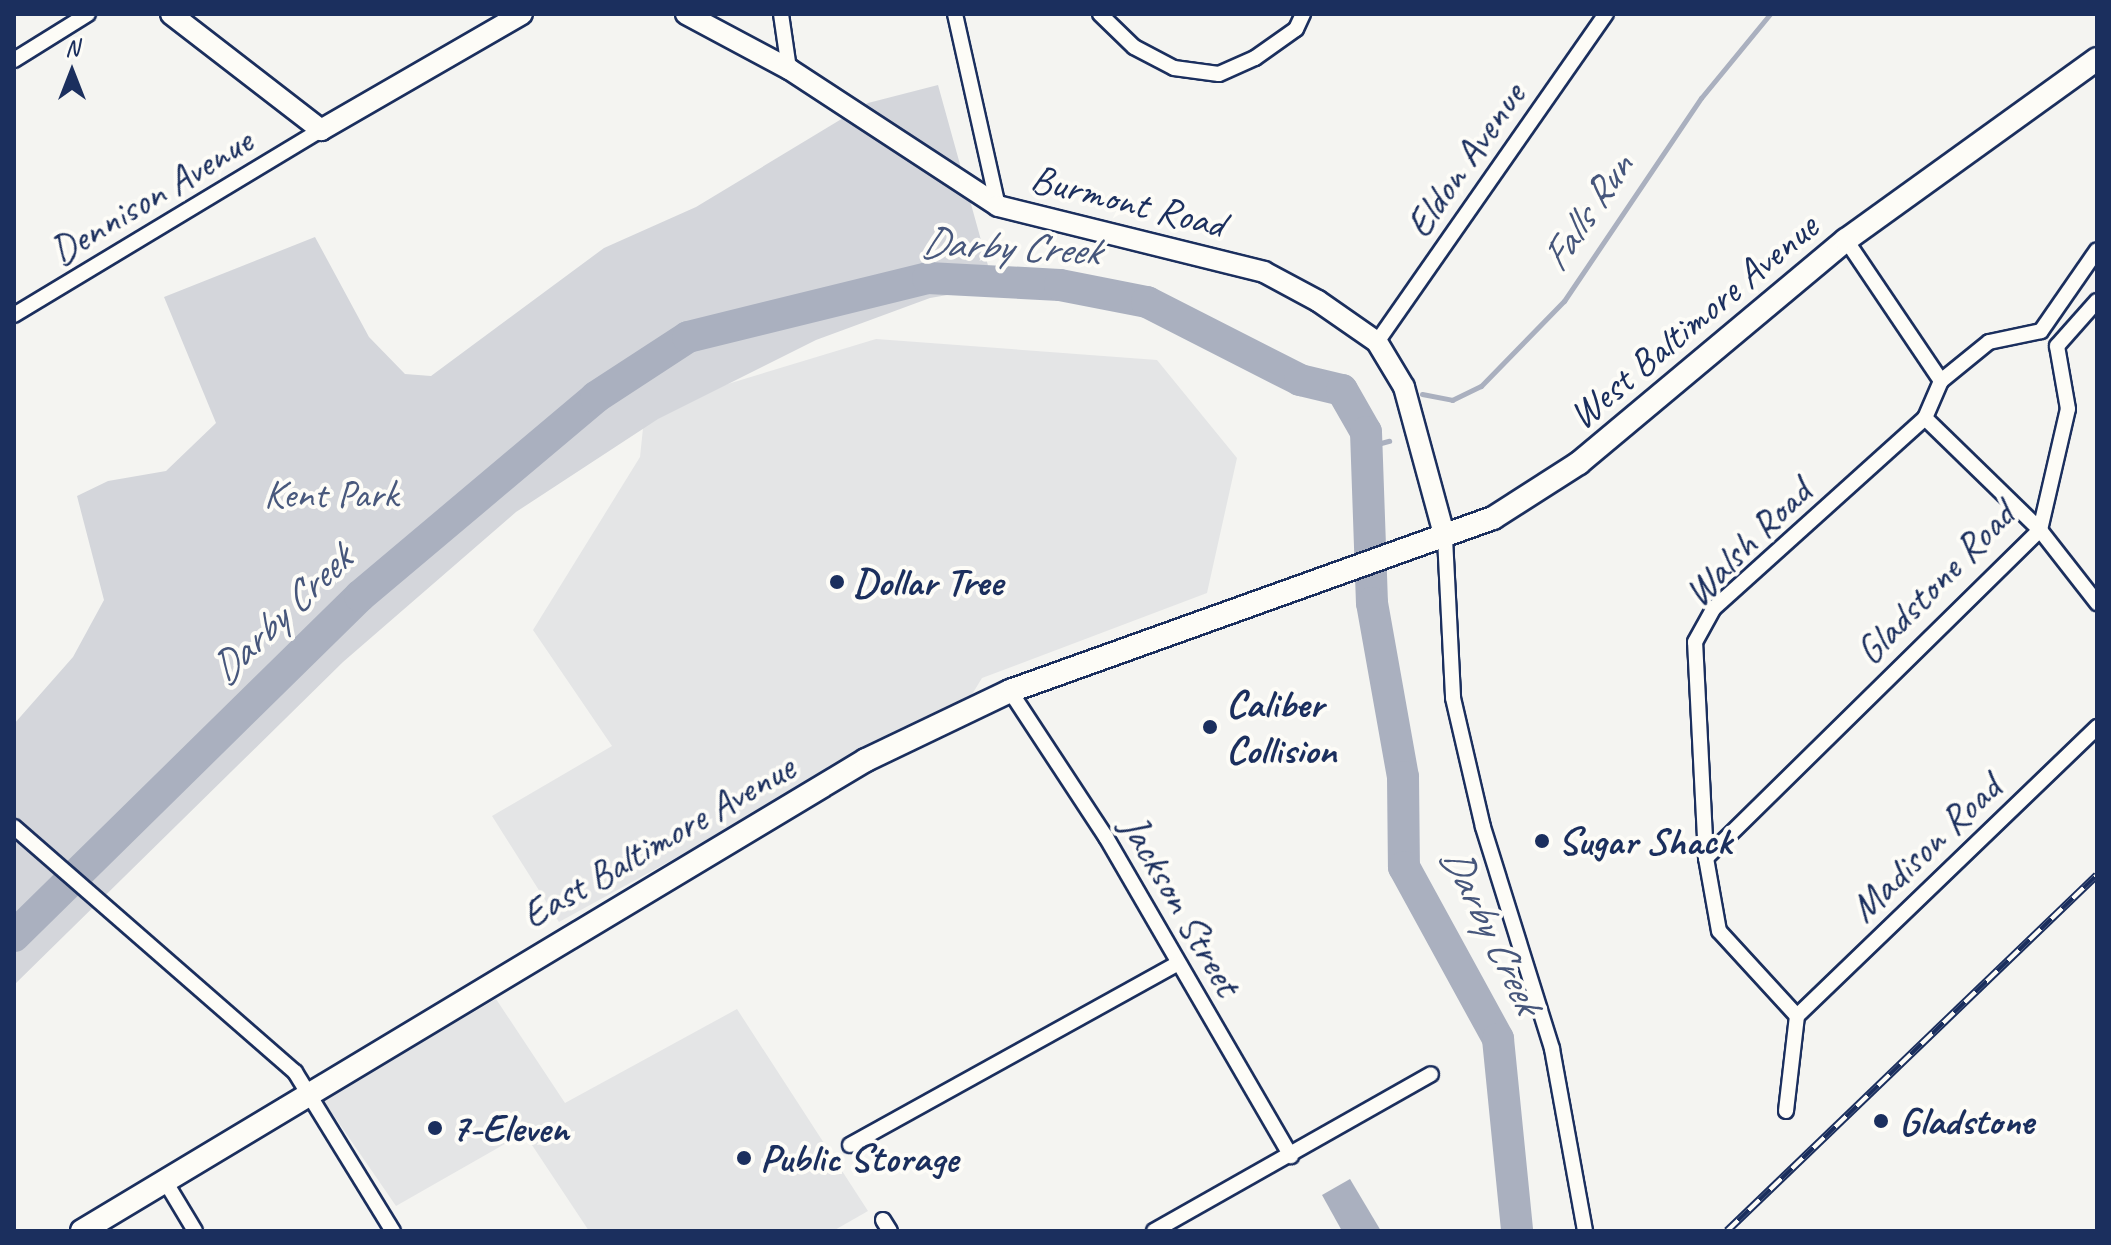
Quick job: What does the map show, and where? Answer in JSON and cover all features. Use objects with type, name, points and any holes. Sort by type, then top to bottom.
[{"type":"main road","name":"West Baltimore Avenue","points":[[1306,586],[1493,518],[1579,463],[1846,240],[2097,59]]},
{"type":"main road","name":"East Baltimore Avenue","points":[[82,1231],[306,1092],[866,760],[1010,691],[1306,586]]},
{"type":"street","points":[[14,60],[88,14]]},
{"type":"street","points":[[171,14],[321,130],[522,14]]},
{"type":"street","name":"Burmont Road","points":[[686,14],[789,69],[998,206],[1264,272],[1377,342],[1404,387],[1445,538]]},
{"type":"street","points":[[781,14],[789,69]]},
{"type":"street","points":[[955,14],[998,206]]},
{"type":"street","points":[[1100,14],[1134,47],[1174,68],[1219,74],[1255,58],[1296,29],[1303,14]]},
{"type":"street","name":"Eldon Avenue","points":[[1377,342],[1606,14]]},
{"type":"street","name":"Dennison Avenue","points":[[14,315],[321,130]]},
{"type":"street","points":[[1846,240],[1941,381]]},
{"type":"street","points":[[2097,250],[2041,331],[2057,346],[2097,301]]},
{"type":"street","name":"Walsh Road","points":[[1797,1016],[1719,931],[1706,858],[1695,642],[1714,608],[1925,418],[1941,381],[1989,342],[2041,331]]},
{"type":"street","name":"Gladstone Road","points":[[1706,858],[2040,530],[2068,409],[2057,346]]},
{"type":"street","points":[[1925,418],[2040,530],[2097,603]]},
{"type":"street","points":[[1445,538],[1453,698],[1483,827],[1552,1049],[1585,1231]]},
{"type":"street","name":"Jackson Street","points":[[1010,691],[1106,837],[1176,964],[1291,1156]]},
{"type":"street","name":"Madison Road","points":[[1797,1016],[2097,727]]},
{"type":"street","points":[[14,827],[136,930],[295,1072],[393,1231]]},
{"type":"street","points":[[850,1145],[1176,964]]},
{"type":"street","points":[[1786,1111],[1797,1016]]},
{"type":"street","points":[[1154,1231],[1431,1074]]},
{"type":"street","points":[[165,1181],[195,1231]]},
{"type":"shaded area","points":[[876,339],[1157,360],[1237,458],[1207,593],[982,678],[971,696],[559,922],[492,816],[612,746],[533,630],[640,457],[645,409]]},
{"type":"shaded area","points":[[496,999],[565,1103],[737,1009],[868,1211],[833,1231],[589,1231],[524,1133],[396,1206],[323,1100]]},
{"type":"green space","name":"Kent Park","points":[[938,85],[994,287],[930,298],[816,340],[658,419],[516,512],[343,662],[14,985],[14,724],[73,657],[104,600],[77,496],[108,481],[166,471],[216,423],[164,297],[315,237],[369,337],[405,374],[431,376],[604,248],[696,207],[868,103]]},
{"type":"water","points":[[1350,1179],[1381,1231],[1342,1231],[1322,1195]]},
{"type":"waterway","name":"Falls Run","points":[[1422,394],[1452,400],[1481,386],[1564,301],[1701,98],[1770,14]]},
{"type":"waterway","name":"Darby Creek","points":[[14,936],[360,596],[596,397],[688,337],[928,278],[1060,285],[1147,302],[1300,380],[1342,390],[1366,432],[1372,603],[1403,777],[1404,867],[1498,1039],[1517,1231]]},
{"type":"waterway","points":[[1366,447],[1389,441]]},
{"type":"railway","points":[[1727,1231],[2097,875]]},
{"type":"place","name":"Dollar Tree","points":[[837,582]]},
{"type":"place","name":"Caliber Collision","points":[[1210,727]]},
{"type":"place","name":"Sugar Shack","points":[[1542,841]]},
{"type":"place","name":"Gladstone","points":[[1881,1121]]},
{"type":"place","name":"7-Eleven","points":[[435,1128]]},
{"type":"place","name":"Public Storage","points":[[744,1158]]}]
